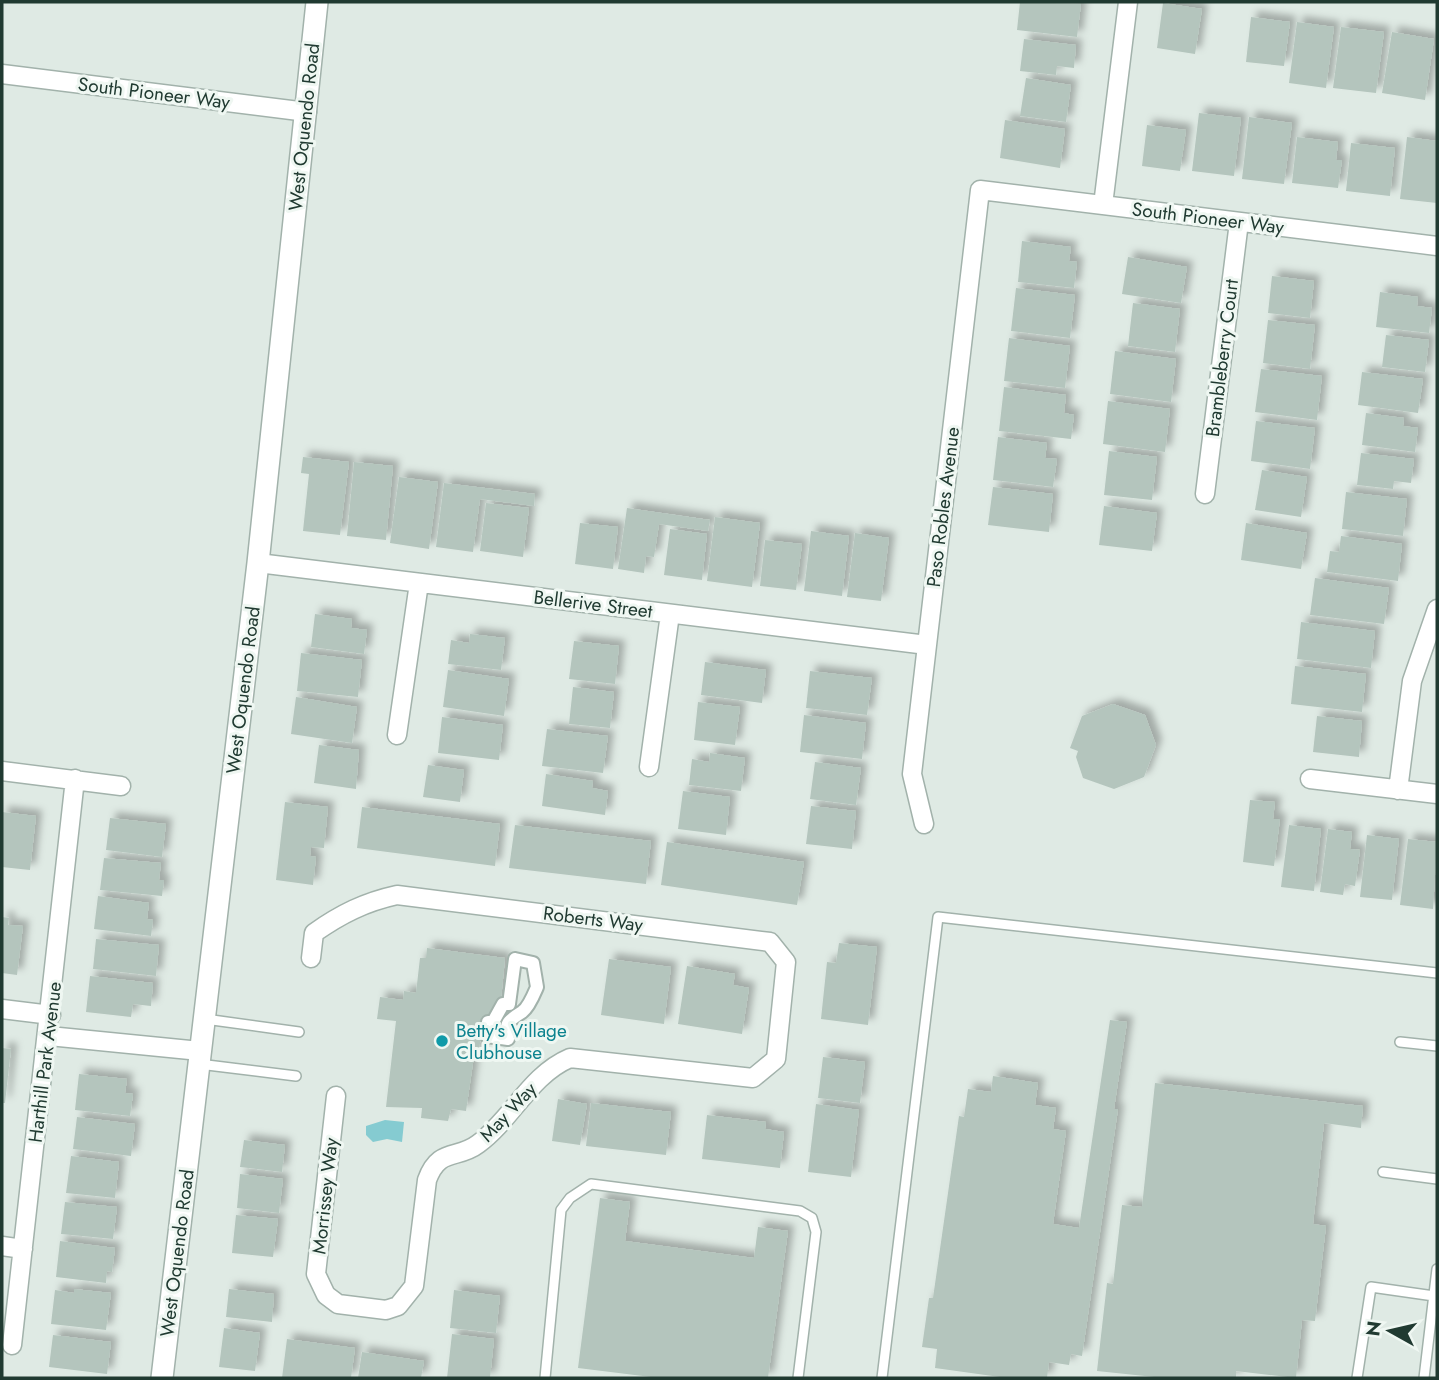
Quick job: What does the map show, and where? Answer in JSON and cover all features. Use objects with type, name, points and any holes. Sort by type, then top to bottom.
[{"type":"street","name":"West Oquendo Road","points":[[162,1378],[258,563],[317,2]]},
{"type":"street","points":[[1103,205],[1128,2]]},
{"type":"street","name":"South Pioneer Way","points":[[2,74],[307,112]]},
{"type":"street","name":"South Pioneer Way","points":[[980,190],[1437,246]]},
{"type":"street","name":"Paso Robles Avenue","points":[[924,824],[912,774],[980,190]]},
{"type":"street","name":"Brambleberry Court","points":[[1205,494],[1239,222]]},
{"type":"street","name":"Bellerive Street","points":[[258,563],[928,645]]},
{"type":"street","points":[[397,735],[418,583]]},
{"type":"street","points":[[1398,790],[1412,681],[1437,609]]},
{"type":"street","points":[[649,767],[670,614]]},
{"type":"street","points":[[2,771],[121,786]]},
{"type":"street","name":"Harthill Park Avenue","points":[[12,1345],[49,1036],[75,779]]},
{"type":"street","points":[[1310,779],[1437,794]]},
{"type":"street","name":"Roberts Way","points":[[311,958],[314,933],[367,902],[397,895],[770,942],[786,962],[776,1059],[766,1068]]},
{"type":"street","points":[[515,959],[529,961],[535,967],[537,986],[523,1012],[507,1023],[508,1039],[487,1035],[488,1022],[493,1022],[503,1004],[509,1004],[515,959]]},
{"type":"street","points":[[2,1009],[51,1015]]},
{"type":"street","points":[[49,1036],[200,1058]]},
{"type":"street","name":"May Way","points":[[326,1295],[338,1304],[386,1310],[398,1306],[414,1286],[427,1180],[432,1167],[447,1154],[477,1146],[552,1066],[570,1058],[753,1078],[766,1068]]},
{"type":"street","name":"Morrissey Way","points":[[326,1295],[316,1274],[336,1096]]},
{"type":"street","points":[[2,1247],[23,1249]]},
{"type":"lane","points":[[882,1378],[938,917],[1437,973]]},
{"type":"lane","points":[[205,1020],[299,1032]]},
{"type":"lane","points":[[1400,1042],[1437,1046]]},
{"type":"lane","points":[[200,1058],[296,1076]]},
{"type":"lane","points":[[1383,1172],[1437,1179]]},
{"type":"lane","points":[[545,1378],[561,1210],[570,1198],[591,1184],[800,1211],[812,1218],[816,1232],[798,1378]]},
{"type":"lane","points":[[1424,1378],[1437,1269]]},
{"type":"lane","points":[[1357,1378],[1371,1287],[1434,1296]]},
{"type":"water","points":[[385,1120],[404,1122],[402,1142],[387,1139],[373,1142],[366,1135],[366,1126]]},
{"type":"building","points":[[1020,2],[1081,4],[1077,37],[1017,30]]},
{"type":"building","points":[[1163,3],[1202,9],[1195,54],[1157,48]]},
{"type":"building","points":[[1251,17],[1290,22],[1284,66],[1246,62]]},
{"type":"building","points":[[1297,22],[1334,27],[1326,88],[1289,83]]},
{"type":"building","points":[[1341,27],[1384,32],[1376,93],[1333,88]]},
{"type":"building","points":[[1392,32],[1434,39],[1425,100],[1382,93]]},
{"type":"building","points":[[1024,39],[1076,45],[1074,68],[1057,66],[1056,75],[1020,71]]},
{"type":"building","points":[[1026,78],[1071,85],[1066,122],[1020,116]]},
{"type":"building","points":[[1199,113],[1241,118],[1234,176],[1192,171]]},
{"type":"building","points":[[1249,117],[1292,123],[1284,184],[1242,179]]},
{"type":"building","points":[[1005,120],[1065,129],[1060,168],[1000,158]]},
{"type":"building","points":[[1147,125],[1186,130],[1180,171],[1142,166]]},
{"type":"building","points":[[1297,137],[1338,142],[1336,160],[1342,160],[1338,188],[1292,183]]},
{"type":"building","points":[[1407,137],[1437,141],[1437,203],[1400,199]]},
{"type":"building","points":[[1351,143],[1395,148],[1390,196],[1346,191]]},
{"type":"building","points":[[1022,241],[1071,247],[1069,261],[1077,262],[1074,288],[1018,282]]},
{"type":"building","points":[[1128,257],[1187,267],[1181,303],[1122,294]]},
{"type":"building","points":[[1272,276],[1314,281],[1310,318],[1268,313]]},
{"type":"building","points":[[1016,288],[1075,295],[1070,338],[1011,331]]},
{"type":"building","points":[[1380,292],[1418,297],[1417,306],[1432,308],[1429,333],[1376,327]]},
{"type":"building","points":[[1133,303],[1180,309],[1175,352],[1128,346]]},
{"type":"building","points":[[1268,320],[1315,325],[1310,369],[1263,363]]},
{"type":"building","points":[[1386,335],[1429,340],[1425,372],[1382,367]]},
{"type":"building","points":[[1009,338],[1070,346],[1065,388],[1004,381]]},
{"type":"building","points":[[1115,351],[1176,359],[1171,402],[1110,394]]},
{"type":"building","points":[[1261,369],[1322,376],[1317,420],[1255,412]]},
{"type":"building","points":[[1362,372],[1423,379],[1418,413],[1358,405]]},
{"type":"building","points":[[1004,387],[1066,395],[1064,413],[1074,415],[1071,439],[999,431]]},
{"type":"building","points":[[1108,401],[1170,409],[1165,452],[1103,444]]},
{"type":"building","points":[[1366,413],[1404,418],[1403,426],[1418,428],[1415,452],[1362,445]]},
{"type":"building","points":[[1256,421],[1315,428],[1310,469],[1251,461]]},
{"type":"building","points":[[998,437],[1047,443],[1045,458],[1057,459],[1053,487],[993,480]]},
{"type":"building","points":[[1109,451],[1157,457],[1152,500],[1104,495]]},
{"type":"building","points":[[1361,453],[1414,459],[1411,483],[1394,481],[1393,489],[1357,485]]},
{"type":"building","points":[[303,457],[349,462],[340,535],[303,531],[309,474],[301,473]]},
{"type":"building","points":[[354,462],[393,466],[386,540],[347,536]]},
{"type":"building","points":[[1262,470],[1307,477],[1301,517],[1255,510]]},
{"type":"building","points":[[399,477],[438,482],[429,549],[390,543]]},
{"type":"building","points":[[444,483],[535,494],[534,506],[480,499],[473,552],[436,547]]},
{"type":"building","points":[[993,487],[1053,494],[1049,532],[988,525]]},
{"type":"building","points":[[1346,492],[1407,499],[1403,536],[1342,529]]},
{"type":"building","points":[[486,503],[529,508],[523,557],[480,551]]},
{"type":"building","points":[[1104,506],[1157,513],[1152,551],[1099,545]]},
{"type":"building","points":[[627,508],[710,520],[708,531],[659,524],[654,557],[646,556],[644,573],[618,569]]},
{"type":"building","points":[[715,517],[760,523],[752,587],[707,581]]},
{"type":"building","points":[[580,523],[618,527],[613,569],[575,564]]},
{"type":"building","points":[[1246,523],[1307,533],[1301,569],[1241,560]]},
{"type":"building","points":[[670,529],[707,534],[702,580],[664,575]]},
{"type":"building","points":[[811,531],[849,536],[842,596],[804,591]]},
{"type":"building","points":[[855,533],[889,538],[881,601],[847,597]]},
{"type":"building","points":[[1341,536],[1402,544],[1398,581],[1327,572],[1330,551],[1339,552]]},
{"type":"building","points":[[765,540],[802,544],[796,590],[760,586]]},
{"type":"building","points":[[1315,578],[1389,588],[1384,624],[1310,615]]},
{"type":"building","points":[[315,614],[352,619],[351,628],[367,630],[364,654],[311,647]]},
{"type":"building","points":[[1301,622],[1375,631],[1371,668],[1297,659]]},
{"type":"building","points":[[470,634],[505,638],[501,670],[448,664],[451,640],[469,643]]},
{"type":"building","points":[[574,641],[619,646],[615,684],[569,679]]},
{"type":"building","points":[[301,653],[362,660],[358,697],[297,691]]},
{"type":"building","points":[[705,662],[766,670],[762,703],[701,695]]},
{"type":"building","points":[[1295,666],[1366,674],[1362,712],[1291,704]]},
{"type":"building","points":[[448,670],[509,679],[504,716],[443,707]]},
{"type":"building","points":[[810,671],[872,678],[867,715],[806,708]]},
{"type":"building","points":[[573,687],[614,692],[610,728],[569,724]]},
{"type":"building","points":[[296,697],[357,707],[352,743],[291,734]]},
{"type":"building","points":[[698,702],[740,707],[735,745],[694,740]]},
{"type":"building","points":[[1113,704],[1145,715],[1156,745],[1144,777],[1114,789],[1083,778],[1076,757],[1078,751],[1070,748],[1082,716]]},
{"type":"building","points":[[804,715],[866,723],[862,759],[800,752]]},
{"type":"building","points":[[1317,716],[1362,721],[1359,757],[1313,752]]},
{"type":"building","points":[[442,717],[503,725],[499,760],[438,753]]},
{"type":"building","points":[[547,729],[608,736],[603,773],[542,766]]},
{"type":"building","points":[[319,745],[359,750],[356,789],[314,783]]},
{"type":"building","points":[[710,753],[745,758],[741,791],[689,785],[692,759],[709,762]]},
{"type":"building","points":[[815,762],[861,768],[856,805],[810,799]]},
{"type":"building","points":[[428,765],[464,770],[460,802],[423,797]]},
{"type":"building","points":[[546,774],[593,781],[592,788],[608,791],[605,815],[542,806]]},
{"type":"building","points":[[683,791],[730,797],[726,835],[678,829]]},
{"type":"building","points":[[1250,800],[1275,802],[1273,819],[1280,819],[1274,866],[1243,862]]},
{"type":"building","points":[[285,802],[328,807],[324,848],[311,847],[310,856],[316,857],[313,885],[276,880]]},
{"type":"building","points":[[811,806],[856,811],[852,849],[806,844]]},
{"type":"building","points":[[362,807],[500,824],[495,866],[357,848]]},
{"type":"building","points":[[2,812],[36,816],[30,870],[2,867]]},
{"type":"building","points":[[110,818],[166,824],[162,857],[106,850]]},
{"type":"building","points":[[515,825],[651,841],[646,884],[509,868]]},
{"type":"building","points":[[1289,825],[1321,829],[1314,891],[1281,887]]},
{"type":"building","points":[[1328,829],[1352,832],[1350,849],[1360,850],[1355,886],[1345,884],[1343,895],[1320,892]]},
{"type":"building","points":[[1367,835],[1399,839],[1392,900],[1360,897]]},
{"type":"building","points":[[1408,839],[1437,842],[1433,909],[1400,905]]},
{"type":"building","points":[[667,842],[804,862],[797,905],[661,885]]},
{"type":"building","points":[[104,858],[161,863],[159,880],[164,880],[162,896],[100,890]]},
{"type":"building","points":[[98,896],[149,903],[147,919],[153,920],[151,936],[94,929]]},
{"type":"building","points":[[2,917],[9,918],[8,925],[23,926],[17,975],[2,973]]},
{"type":"building","points":[[96,939],[159,945],[156,976],[93,969]]},
{"type":"building","points":[[839,943],[877,947],[868,1025],[821,1019],[827,962],[836,963]]},
{"type":"building","name":"Betty's Village Clubhouse","points":[[427,948],[505,958],[501,1000],[493,1022],[483,1021],[479,1050],[475,1049],[466,1111],[451,1109],[448,1121],[421,1118],[422,1108],[386,1107],[396,1021],[377,1019],[380,997],[403,1000],[404,991],[416,993],[420,958],[426,958]]},
{"type":"building","points":[[609,959],[671,967],[664,1024],[601,1015]]},
{"type":"building","points":[[687,966],[735,974],[733,985],[749,988],[742,1034],[678,1024]]},
{"type":"building","points":[[90,976],[153,983],[151,1006],[133,1004],[131,1017],[86,1012]]},
{"type":"building","points":[[1110,1020],[1127,1022],[1114,1109],[1118,1109],[1082,1356],[1071,1354],[1069,1365],[1049,1362],[1047,1378],[1007,1378],[935,1368],[937,1349],[922,1347],[929,1298],[933,1298],[959,1116],[964,1117],[968,1089],[991,1092],[993,1076],[1038,1083],[1035,1105],[1056,1108],[1053,1129],[1066,1131],[1053,1224],[1079,1228]]},
{"type":"building","points":[[2,1048],[11,1049],[5,1103],[2,1103]]},
{"type":"building","points":[[823,1057],[865,1062],[860,1103],[818,1098]]},
{"type":"building","points":[[79,1074],[127,1079],[125,1093],[133,1094],[130,1116],[75,1110]]},
{"type":"building","points":[[1155,1083],[1363,1106],[1361,1128],[1324,1123],[1313,1224],[1326,1226],[1315,1321],[1302,1320],[1296,1378],[1236,1371],[1236,1378],[1164,1378],[1097,1371],[1107,1283],[1113,1284],[1122,1205],[1142,1207]]},
{"type":"building","points":[[558,1099],[587,1104],[580,1145],[552,1141]]},
{"type":"building","points":[[591,1103],[671,1112],[666,1155],[586,1146]]},
{"type":"building","points":[[816,1104],[859,1110],[851,1177],[808,1172]]},
{"type":"building","points":[[707,1115],[766,1122],[765,1129],[784,1132],[780,1168],[702,1159]]},
{"type":"building","points":[[77,1117],[135,1124],[131,1156],[73,1149]]},
{"type":"building","points":[[244,1140],[285,1145],[282,1172],[240,1167]]},
{"type":"building","points":[[71,1156],[119,1162],[115,1198],[66,1193]]},
{"type":"building","points":[[240,1174],[283,1179],[279,1213],[237,1208]]},
{"type":"building","points":[[600,1198],[630,1202],[625,1241],[754,1258],[758,1227],[788,1231],[768,1378],[659,1378],[578,1368]]},
{"type":"building","points":[[65,1202],[117,1207],[113,1239],[61,1234]]},
{"type":"building","points":[[236,1215],[278,1219],[273,1257],[232,1253]]},
{"type":"building","points":[[60,1241],[115,1248],[112,1272],[107,1271],[106,1283],[56,1277]]},
{"type":"building","points":[[74,1289],[111,1293],[106,1330],[51,1324],[55,1290],[74,1293]]},
{"type":"building","points":[[229,1289],[274,1294],[272,1322],[226,1317]]},
{"type":"building","points":[[454,1290],[500,1296],[496,1333],[450,1328]]},
{"type":"building","points":[[224,1328],[260,1333],[255,1371],[219,1367]]},
{"type":"building","points":[[452,1334],[494,1339],[490,1378],[447,1378]]},
{"type":"building","points":[[53,1335],[111,1342],[107,1374],[49,1367]]},
{"type":"building","points":[[287,1339],[355,1348],[351,1378],[282,1378]]},
{"type":"building","points":[[362,1352],[424,1361],[421,1378],[358,1378]]},
{"type":"place","name":"Betty's Village Clubhouse","points":[[442,1041]]}]
